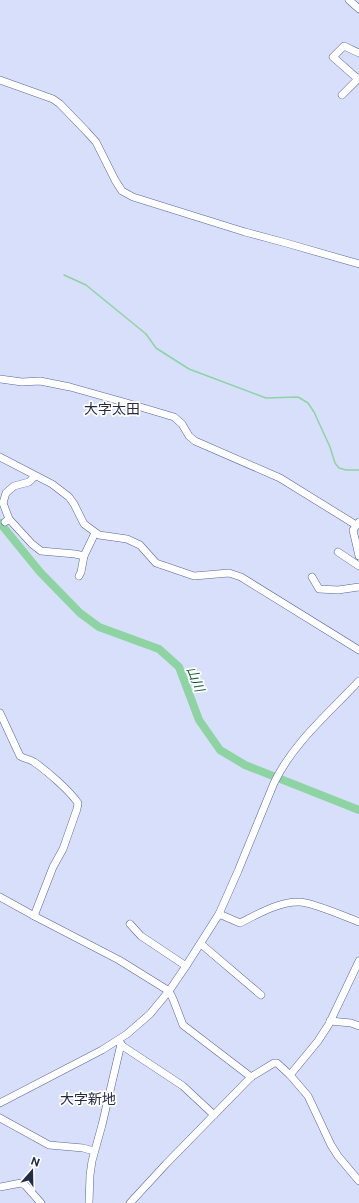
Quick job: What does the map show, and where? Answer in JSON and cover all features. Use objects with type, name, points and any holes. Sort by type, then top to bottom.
[{"type":"street","points":[[349,0],[359,9]]},
{"type":"street","points":[[342,95],[358,78],[333,57],[344,46],[359,52]]},
{"type":"street","points":[[0,80],[60,104],[96,142],[122,191],[133,197],[245,232],[286,242],[359,264]]},
{"type":"street","points":[[0,379],[22,382],[40,381],[70,387],[174,417],[182,424],[189,436],[195,440],[280,478],[358,523],[353,530],[359,556]]},
{"type":"street","points":[[0,458],[52,484],[69,497],[84,524],[95,533],[99,535],[127,539],[140,545],[156,563],[194,576],[229,573],[241,577],[359,650]]},
{"type":"street","points":[[35,476],[29,482],[14,486],[6,493],[3,503],[7,521],[40,551],[84,556]]},
{"type":"street","points":[[79,576],[84,556],[95,533]]},
{"type":"street","points":[[338,552],[359,566]]},
{"type":"street","points":[[312,577],[319,589],[338,590],[359,587]]},
{"type":"street","points":[[0,1103],[119,1042],[150,1014],[169,991],[201,944],[219,914],[238,872],[274,783],[281,770],[307,735],[359,681]]},
{"type":"street","points":[[0,713],[20,756],[22,758],[32,760],[45,770],[74,797],[78,803],[63,849],[53,867],[34,916]]},
{"type":"street","points":[[0,897],[119,960],[169,991],[183,1025],[251,1077]]},
{"type":"street","points":[[219,914],[240,923],[272,908],[287,903],[299,902],[310,904],[359,922]]},
{"type":"street","points":[[130,924],[141,936],[186,966]]},
{"type":"street","points":[[201,944],[261,995]]},
{"type":"street","points":[[290,1075],[318,1041],[330,1021],[359,960]]},
{"type":"street","points":[[330,1021],[351,1023],[359,1026]]},
{"type":"street","points":[[119,1042],[183,1086],[214,1115]]},
{"type":"street","points":[[89,1203],[90,1175],[94,1151],[103,1120],[119,1042]]},
{"type":"street","points":[[130,1203],[251,1077],[274,1063],[277,1063],[290,1075],[308,1096],[338,1156],[359,1181]]},
{"type":"street","points":[[0,1118],[49,1145],[83,1148],[94,1151]]},
{"type":"street","points":[[0,1187],[21,1184],[26,1185],[41,1203]]},
{"type":"waterway","points":[[64,275],[86,285],[146,334],[156,348],[189,369],[266,398],[298,397],[308,403],[314,412],[330,447],[335,463],[339,468],[346,470],[359,470]]},
{"type":"waterway","name":"山川","points":[[0,523],[40,572],[80,613],[99,627],[159,649],[179,667],[199,720],[220,750],[245,765],[359,810]]},
{"type":"district","name":"大字太田","points":[[112,409]]},
{"type":"district","name":"大字新地","points":[[88,1099]]}]
